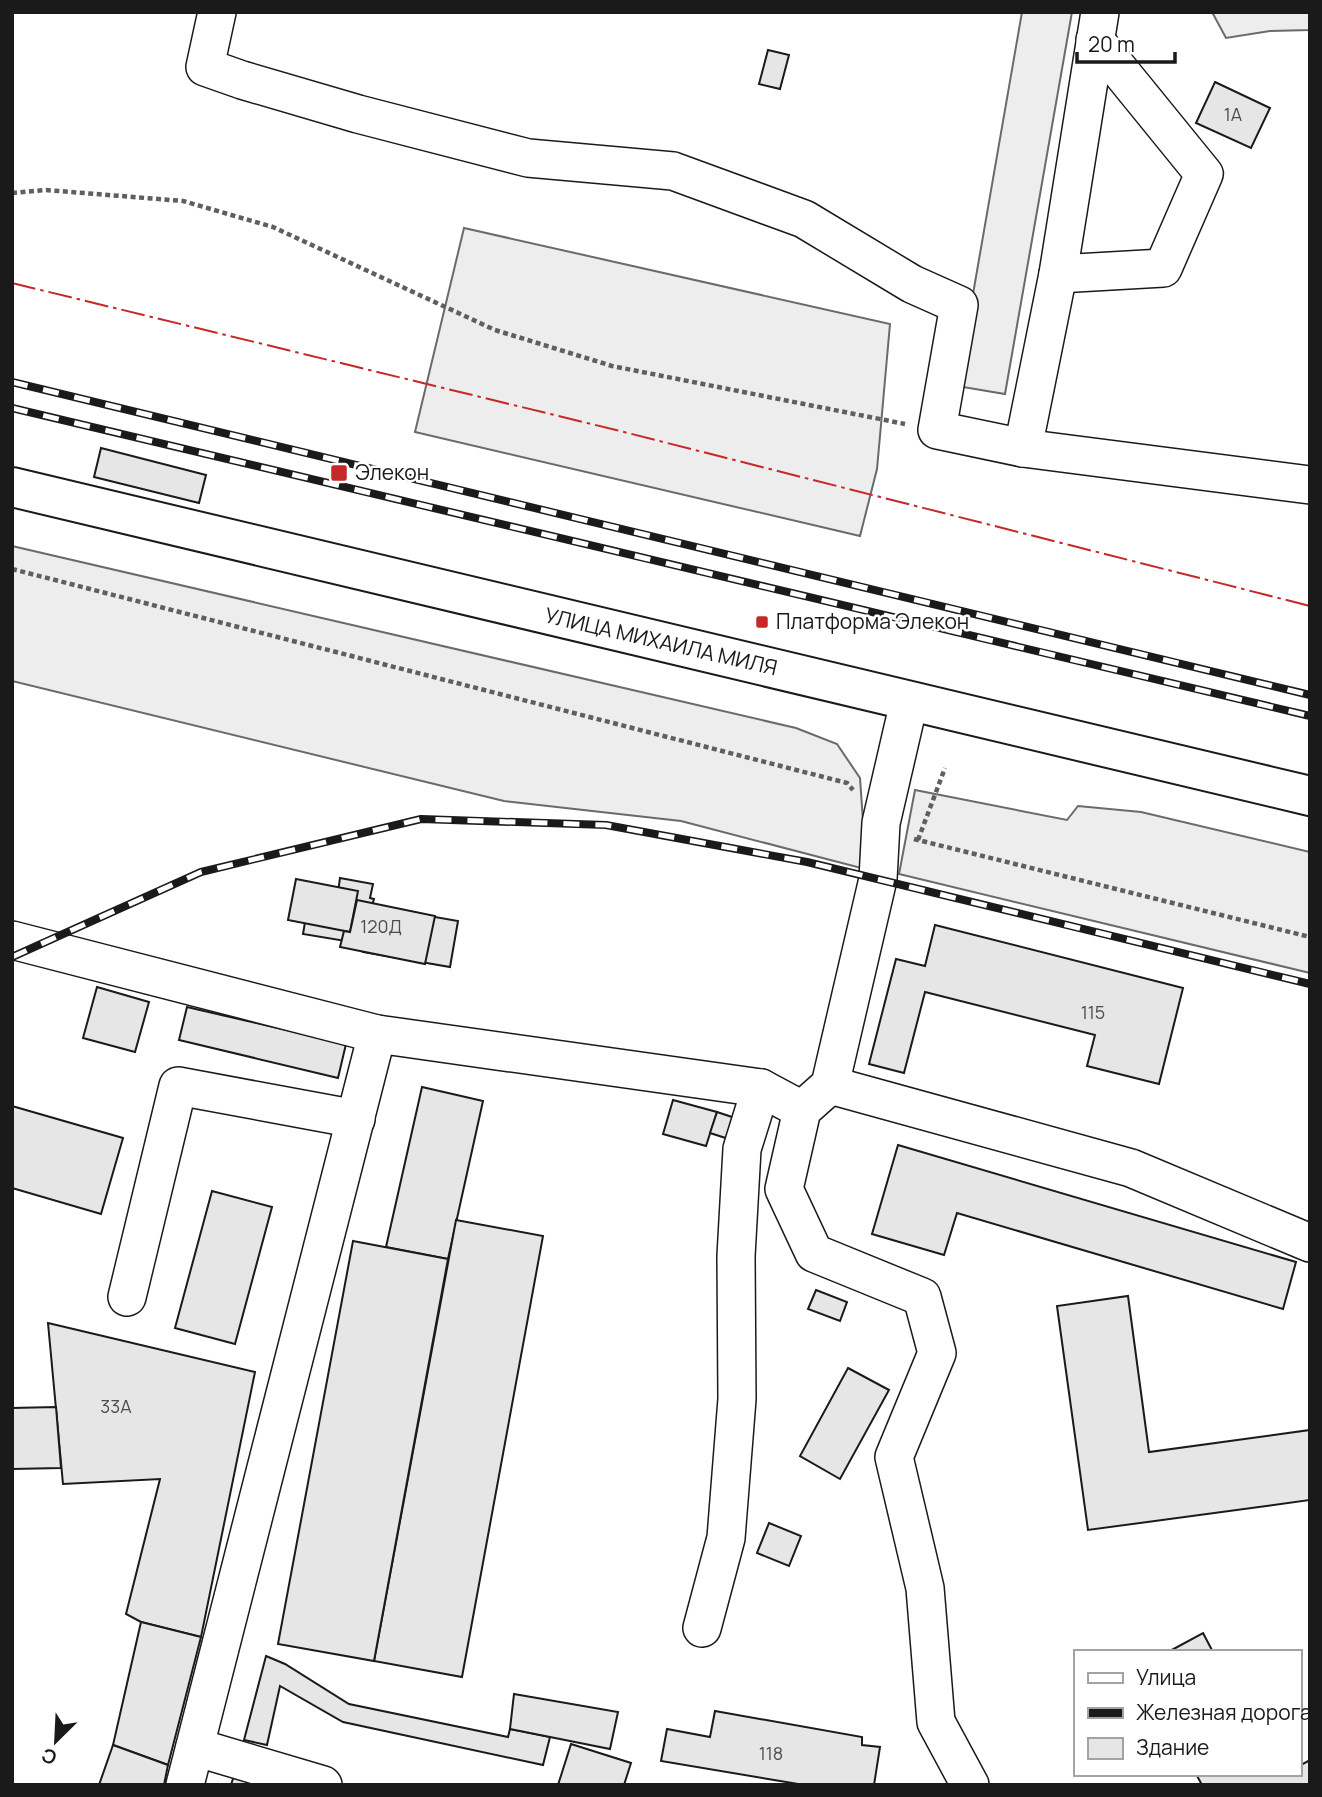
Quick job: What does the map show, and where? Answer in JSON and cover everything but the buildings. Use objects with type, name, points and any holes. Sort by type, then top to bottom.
[{"type":"main road","name":"УЛИЦА МИХАИЛА МИЛЯ","points":[[12,487],[1310,796]]},
{"type":"lane","points":[[217,12],[205,67],[358,114],[528,158],[673,171],[804,219],[912,284],[959,305],[937,430],[1023,448],[1310,485]]},
{"type":"lane","points":[[1023,448],[1058,274],[1098,26]]},
{"type":"lane","points":[[1058,274],[1163,268],[1204,174],[1098,26]]},
{"type":"lane","points":[[909,702],[881,823],[878,879],[830,1085],[802,1110],[784,1189],[814,1252],[922,1297],[937,1353],[894,1457],[925,1588],[936,1722],[970,1785]]},
{"type":"lane","points":[[12,940],[377,1034],[761,1088],[802,1110]]},
{"type":"lane","points":[[185,1785],[377,1034]]},
{"type":"lane","points":[[830,1085],[1131,1168],[1310,1242]]},
{"type":"lane","points":[[127,1297],[178,1086],[356,1119]]},
{"type":"lane","points":[[702,1628],[726,1538],[737,1399],[736,1256],[742,1149],[761,1088]]},
{"type":"lane","points":[[195,1747],[323,1785]]},
{"type":"path","points":[[12,193],[46,190],[183,201],[273,227],[495,330],[612,366],[937,430]]},
{"type":"path","points":[[12,569],[847,783],[889,833],[1310,937]]},
{"type":"path","points":[[918,840],[945,768]]},
{"type":"shaded area","points":[[1022,12],[1072,12],[1005,394],[957,386]]},
{"type":"shaded area","points":[[1212,12],[1310,12],[1310,30],[1270,31],[1226,38]]},
{"type":"shaded area","points":[[464,228],[890,324],[877,469],[860,536],[415,432]]},
{"type":"shaded area","points":[[12,546],[796,728],[837,744],[860,778],[863,821],[861,868],[681,821],[504,801],[12,681]]},
{"type":"shaded area","points":[[915,790],[1067,820],[1078,806],[1141,812],[1310,852],[1310,973],[899,874]]},
{"type":"railway","points":[[12,382],[1310,695]]},
{"type":"railway","points":[[12,408],[1310,716]]},
{"type":"railway","points":[[12,957],[201,872],[421,819],[606,825],[807,862],[1310,984]]},
{"type":"power","points":[[12,283],[616,430],[1310,606]]},
{"type":"place","name":"Элекон","points":[[339,473]]},
{"type":"place","name":"Платформа Элекон","points":[[762,622]]}]
